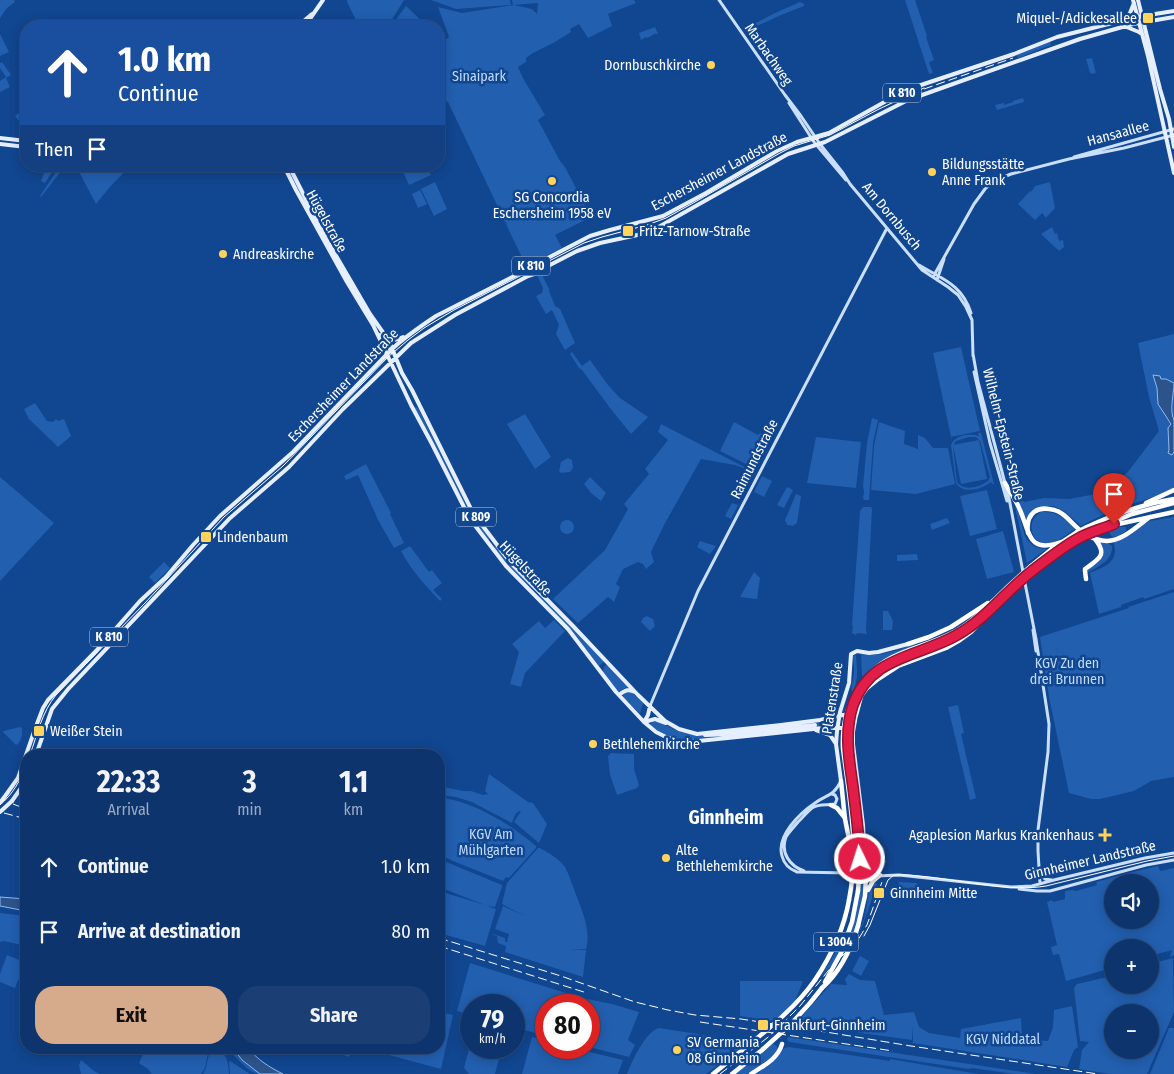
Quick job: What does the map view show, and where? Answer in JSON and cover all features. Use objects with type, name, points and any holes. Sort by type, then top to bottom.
[{"type":"highway","points":[[1005,482],[1018,504],[1031,538],[1042,546],[1061,542]]},
{"type":"highway","points":[[1136,507],[1174,490]]},
{"type":"highway","name":"L 3004","points":[[732,1074],[791,1024],[810,1003],[822,988],[847,938],[854,915],[860,868],[847,740],[850,717],[857,696],[870,678],[889,663],[957,635],[978,621],[1031,571],[1087,527],[1136,507],[1174,499]]},
{"type":"highway","points":[[1094,531],[1132,514],[1174,503]]},
{"type":"highway","points":[[1028,533],[1028,524],[1032,514],[1039,509],[1048,508],[1059,511],[1083,533],[1095,539],[1106,541],[1122,537],[1150,517]]},
{"type":"highway","points":[[1078,535],[1114,524],[1174,512]]},
{"type":"highway","name":"L 3004","points":[[713,1074],[788,1012],[808,990],[834,948],[844,921],[854,864],[853,833],[843,749],[843,734],[845,716],[853,696],[867,676],[880,664],[899,654],[956,632],[976,617],[1031,566],[1061,542],[1078,535]]},
{"type":"highway","points":[[1086,579],[1085,569],[1101,555],[1100,546],[1095,539]]},
{"type":"highway","points":[[908,644],[951,628],[994,600]]},
{"type":"highway","points":[[856,715],[859,696],[886,673],[898,666],[946,648],[960,640],[982,622],[1000,600]]},
{"type":"highway","points":[[841,781],[854,864]]},
{"type":"highway","points":[[831,805],[846,819]]},
{"type":"highway","points":[[822,988],[834,975],[848,953],[863,911],[865,874]]},
{"type":"highway","points":[[865,896],[878,874]]},
{"type":"highway","points":[[751,1074],[769,1062],[779,1051],[782,1044]]},
{"type":"main road","points":[[309,20],[324,0]]},
{"type":"main road","name":"Marbachweg","points":[[719,0],[785,95],[802,116],[818,144]]},
{"type":"main road","points":[[1135,1],[1141,17],[1143,34],[1174,173]]},
{"type":"main road","points":[[1124,20],[1130,13],[1135,1]]},
{"type":"main road","points":[[305,20],[316,11]]},
{"type":"main road","name":"Eschersheimer Landstraße","points":[[28,749],[44,706],[56,690],[166,577],[220,516],[293,452],[382,360],[408,346],[423,334],[455,315],[577,251],[600,243],[642,234],[660,227],[788,154],[832,139],[908,100],[1059,42],[1124,20],[1174,12]]},
{"type":"main road","name":"Eschersheimer Landstraße","points":[[38,749],[52,709],[74,683],[229,519],[289,467],[391,361],[393,353],[407,336],[436,316],[581,240],[610,230],[643,226],[706,193],[773,153],[792,144],[832,132],[912,88],[1014,54],[1124,26],[1174,18]]},
{"type":"main road","points":[[1142,23],[1173,132],[1174,147]]},
{"type":"main road","points":[[1124,26],[1143,34]]},
{"type":"main road","name":"Hansaallee","points":[[945,255],[965,219],[985,189],[994,181],[1011,174],[1083,154],[1173,132]]},
{"type":"main road","points":[[0,138],[20,140]]},
{"type":"main road","points":[[0,144],[20,146]]},
{"type":"main road","name":"Am Dornbusch","points":[[818,144],[841,176],[850,184],[922,270],[934,275],[937,280],[948,286],[958,295],[972,320]]},
{"type":"main road","name":"Hügelstraße","points":[[287,172],[343,274],[393,353],[391,361],[410,405],[432,444],[468,517],[506,566],[568,629],[619,695],[644,722],[656,732],[666,737],[689,742],[848,728],[854,723]]},
{"type":"main road","name":"Hügelstraße","points":[[292,172],[323,233],[370,314],[387,338],[402,373],[473,513],[513,565],[574,626],[636,693],[672,726],[697,734],[820,720],[832,716]]},
{"type":"main road","points":[[642,234],[643,226]]},
{"type":"main road","name":"Raimundstraße","points":[[650,706],[698,591],[887,228]]},
{"type":"main road","points":[[945,255],[934,275],[939,275],[952,284],[969,307],[972,320]]},
{"type":"main road","points":[[937,280],[945,255]]},
{"type":"main road","name":"Wilhelm-Epstein-Straße","points":[[972,320],[973,366],[976,384],[990,443],[1013,519]]},
{"type":"main road","points":[[387,338],[395,340],[407,336]]},
{"type":"main road","name":"Wilhelm-Epstein-Straße","points":[[973,354],[978,382],[1013,519],[1036,639],[1049,731],[1038,830],[1040,884]]},
{"type":"main road","points":[[382,360],[391,361],[402,373]]},
{"type":"main road","points":[[408,398],[412,401],[415,397]]},
{"type":"main road","points":[[410,405],[414,404],[420,408]]},
{"type":"main road","points":[[487,541],[490,541],[492,538]]},
{"type":"main road","points":[[492,548],[493,545],[497,544]]},
{"type":"main road","points":[[178,563],[185,565]]},
{"type":"main road","points":[[146,596],[147,607]]},
{"type":"main road","name":"Platenstraße","points":[[841,781],[836,744],[837,728],[849,683],[851,656],[853,652],[857,651],[878,652],[908,644]]},
{"type":"main road","points":[[849,683],[850,692],[853,696],[859,696]]},
{"type":"main road","points":[[619,695],[627,690],[636,693]]},
{"type":"main road","points":[[832,716],[844,700]]},
{"type":"main road","points":[[644,722],[650,706]]},
{"type":"main road","points":[[839,715],[848,716],[854,723]]},
{"type":"main road","name":"K 809","points":[[832,716],[839,715]]},
{"type":"main road","name":"Platenstraße","points":[[856,715],[853,732],[863,825],[865,874]]},
{"type":"main road","points":[[644,722],[656,719],[672,726]]},
{"type":"main road","name":"K 809","points":[[697,734],[733,734],[815,725]]},
{"type":"main road","points":[[811,730],[827,734],[836,744]]},
{"type":"main road","name":"Eschersheimer Landstraße","points":[[2,800],[13,787],[20,772]]},
{"type":"main road","name":"Ginnheimer Landstraße","points":[[841,781],[836,791],[810,806],[785,833],[782,839],[781,853],[788,867],[797,872],[909,876],[1033,891],[1050,891],[1174,860]]},
{"type":"main road","points":[[0,812],[12,801],[20,790]]},
{"type":"main road","points":[[831,805],[835,804],[837,800],[836,796],[832,794]]},
{"type":"main road","name":"Ginnheimer Landstraße","points":[[809,872],[801,870],[789,861],[785,852],[786,839],[792,829],[813,808],[823,804],[831,805]]},
{"type":"main road","points":[[857,809],[863,825]]},
{"type":"main road","name":"Ginnheimer Landstraße","points":[[1011,887],[1040,884],[1174,853]]},
{"type":"main road","points":[[866,865],[869,870],[878,874]]},
{"type":"main road","points":[[1096,870],[1099,874],[1097,879]]},
{"type":"main road","points":[[1039,872],[1045,879],[1054,880]]},
{"type":"main road","points":[[1040,884],[1045,890],[1050,891]]},
{"type":"green space","points":[[0,0],[14,0],[15,2],[7,8],[0,18]]},
{"type":"green space","points":[[347,0],[404,0],[392,20],[356,20]]},
{"type":"green space","points":[[431,0],[510,0],[511,5],[456,9]]},
{"type":"green space","name":"Sinaipark","points":[[512,0],[634,0],[636,3],[608,14],[612,26],[588,38],[579,24],[570,29],[571,32],[533,53],[526,58],[526,62],[518,67],[545,115],[538,120],[591,217],[555,235],[562,248],[526,266],[448,102],[445,101],[445,40],[449,37],[445,20],[443,20],[438,7],[462,13],[514,5],[532,9],[537,14],[538,3],[513,5]]},
{"type":"green space","points":[[905,0],[915,0],[934,60],[929,62],[933,73],[929,74]]},
{"type":"green space","points":[[800,2],[804,6],[746,31],[744,29],[775,13]]},
{"type":"green space","points":[[406,6],[421,20],[396,20]]},
{"type":"green space","points":[[655,27],[658,34],[653,34],[641,40],[639,33]]},
{"type":"green space","points":[[0,34],[9,52],[0,56]]},
{"type":"green space","points":[[1050,41],[1051,45],[1018,58],[1016,55]]},
{"type":"green space","points":[[1092,58],[1096,73],[1092,74],[1086,59]]},
{"type":"green space","points":[[2,62],[11,75],[6,78],[10,87],[0,92],[0,81],[6,77],[0,68],[0,63]]},
{"type":"green space","points":[[1023,98],[1024,102],[997,110],[995,105],[1004,103],[1004,105]]},
{"type":"green space","points":[[20,112],[20,122],[15,116]]},
{"type":"green space","points":[[45,172],[52,172],[45,183],[41,181]]},
{"type":"green space","points":[[56,172],[60,172],[41,197]]},
{"type":"green space","points":[[79,172],[124,172],[109,188],[96,204]]},
{"type":"green space","points":[[403,172],[430,172],[431,175],[409,185]]},
{"type":"green space","points":[[435,182],[447,209],[434,216],[421,189]]},
{"type":"green space","points":[[1050,182],[1055,208],[1046,218],[1042,213],[1035,220],[1018,204],[1035,186]]},
{"type":"green space","points":[[420,190],[427,204],[418,208],[412,194]]},
{"type":"green space","points":[[1052,227],[1055,234],[1057,233],[1059,241],[1063,240],[1064,247],[1059,251],[1041,234]]},
{"type":"green space","points":[[541,273],[555,306],[560,309],[575,343],[565,350],[556,334],[559,325],[552,310],[546,314],[536,296],[542,293],[543,288],[537,275]]},
{"type":"green space","points":[[1174,334],[1174,488],[1104,514],[1081,526],[1064,511],[1053,506],[1038,508],[1027,520],[1014,492],[1018,491],[1017,493],[1024,502],[1044,498],[1069,499],[1096,494],[1127,473],[1159,431],[1149,397],[1138,343]]},
{"type":"green space","points":[[961,347],[980,431],[951,437],[933,353]]},
{"type":"green space","points":[[572,352],[582,366],[590,360],[620,398],[648,417],[631,434],[579,368],[570,354]]},
{"type":"green space","points":[[35,403],[47,421],[53,422],[56,419],[58,421],[64,419],[71,436],[58,447],[29,419],[24,409]]},
{"type":"green space","points":[[416,407],[471,514],[490,538],[489,540],[472,520],[414,408]]},
{"type":"green space","points":[[525,414],[551,457],[535,469],[507,424]]},
{"type":"green space","points":[[872,418],[878,420],[873,443],[869,500],[864,500],[863,486],[867,443]]},
{"type":"green space","points":[[734,422],[758,435],[760,433],[772,439],[756,469],[720,451]]},
{"type":"green space","points":[[879,422],[905,431],[904,444],[918,449],[918,435],[925,438],[933,448],[948,448],[955,484],[916,494],[871,490],[874,446]]},
{"type":"green space","points":[[661,424],[754,472],[735,465],[701,459],[651,552],[654,562],[646,569],[643,564],[638,562],[623,569],[616,584],[620,587],[614,602],[608,597],[578,623],[553,599],[605,550],[628,509],[624,504],[649,474],[645,469],[668,440],[658,432]]},
{"type":"green space","points":[[978,433],[981,433],[994,484],[991,482],[973,490],[963,489],[956,483],[951,445],[959,437],[979,436]],"holes":[[[976,437],[980,441],[990,477],[988,481],[981,485],[968,488],[957,482],[953,446],[956,441]]]},
{"type":"green space","points":[[816,437],[861,442],[856,488],[807,483]]},
{"type":"green space","points":[[979,440],[987,479],[961,484],[953,445]]},
{"type":"green space","points":[[568,458],[572,460],[573,468],[570,472],[561,473],[559,471],[561,462]]},
{"type":"green space","points":[[366,464],[404,543],[394,548],[378,520],[358,475],[346,480],[344,476]]},
{"type":"green space","points":[[762,476],[772,481],[764,497],[754,492]]},
{"type":"green space","points":[[0,477],[54,523],[0,581]]},
{"type":"green space","points":[[590,477],[606,493],[601,501],[584,484]]},
{"type":"green space","points":[[787,487],[793,490],[784,508],[777,505]]},
{"type":"green space","points":[[987,490],[997,529],[970,536],[960,496]]},
{"type":"green space","points":[[796,494],[801,496],[797,523],[793,526],[787,525],[785,520]]},
{"type":"green space","points":[[1014,501],[1027,539],[1037,547],[1047,549],[1027,563]]},
{"type":"green space","points":[[732,503],[738,505],[731,519],[725,516]]},
{"type":"green space","points":[[863,507],[871,507],[872,509],[867,634],[857,633],[856,635],[852,633],[852,625],[860,511]]},
{"type":"green space","points":[[1041,512],[1060,516],[1075,529],[1051,543],[1039,542],[1031,528],[1034,519]]},
{"type":"green space","points":[[1174,517],[1174,589],[1144,599],[1143,597],[1099,614],[1090,573],[1107,565],[1113,558],[1115,548],[1113,541],[1149,521]]},
{"type":"green space","points":[[947,518],[950,523],[932,530],[930,524]]},
{"type":"green space","points":[[567,520],[572,522],[574,527],[572,532],[567,534],[562,532],[560,527],[562,522]]},
{"type":"green space","points":[[1126,527],[1126,531],[1112,537],[1108,530]]},
{"type":"green space","points":[[1003,531],[1014,572],[987,579],[976,539]]},
{"type":"green space","points":[[700,541],[716,546],[710,554],[697,547]]},
{"type":"green space","points":[[1098,541],[1105,541],[1112,546],[1112,551],[1104,563],[1087,573],[1087,569],[1102,556]]},
{"type":"green space","points":[[410,546],[429,572],[432,570],[442,583],[433,590],[442,599],[440,601],[414,571],[401,551]]},
{"type":"green space","points":[[495,546],[535,591],[511,569],[494,548]]},
{"type":"green space","points":[[917,554],[918,560],[897,561],[897,555]]},
{"type":"green space","points":[[164,562],[170,568],[155,583],[149,577]]},
{"type":"green space","points":[[754,572],[760,578],[757,599],[740,597]]},
{"type":"green space","name":"KGV Zu den drei Brunnen","points":[[1174,592],[1174,777],[1151,781],[1134,791],[1100,799],[1091,799],[1069,793],[1049,697],[1040,637]]},
{"type":"green space","points":[[539,594],[605,661],[599,666],[572,631],[540,598]]},
{"type":"green space","points":[[883,611],[888,611],[893,621],[892,630],[883,630]]},
{"type":"green space","points":[[647,616],[653,619],[655,626],[650,631],[641,622]]},
{"type":"green space","points":[[554,620],[565,631],[525,673],[521,687],[510,684],[519,652],[512,644],[539,621],[545,628]]},
{"type":"green space","points":[[915,644],[880,662],[862,677],[861,654],[882,654]]},
{"type":"green space","points":[[854,654],[856,656],[857,675],[852,693],[851,687],[854,675]]},
{"type":"green space","points":[[606,665],[610,666],[630,687],[618,692],[603,672]]},
{"type":"green space","points":[[626,692],[631,692],[643,703],[640,714],[624,698],[623,695]]},
{"type":"green space","points":[[958,705],[964,733],[961,734],[976,798],[970,800],[948,707]]},
{"type":"green space","points":[[652,722],[662,723],[688,734],[706,736],[734,735],[704,740],[682,740],[668,736],[650,726]]},
{"type":"green space","points":[[22,728],[22,735],[16,745],[3,732]]},
{"type":"green space","points":[[611,753],[634,754],[634,769],[639,785],[637,788],[617,795],[610,775],[608,756]]},
{"type":"green space","points":[[489,774],[528,802],[533,803],[547,824],[539,843],[514,822],[521,811],[516,813],[512,823],[472,802],[445,796],[445,787],[471,791],[483,795],[488,794],[485,791]]},
{"type":"green space","name":"KGV Am Mühlgarten","points":[[445,798],[465,804],[490,815],[514,829],[536,846],[509,878],[506,877],[503,881],[445,857]]},
{"type":"green space","points":[[538,848],[554,856],[565,867],[582,911],[588,934],[586,949],[570,949],[586,950],[583,977],[505,952],[506,946],[498,943],[497,936],[493,935],[493,934],[505,938],[505,942],[507,942],[509,934],[495,929],[503,906],[525,916],[502,904],[507,883]]},
{"type":"green space","points":[[445,861],[502,885],[502,887],[495,907],[487,906],[496,909],[485,946],[445,935],[445,893],[485,905],[445,889]]},
{"type":"green space","points":[[1158,866],[1160,871],[1174,868],[1174,955],[1170,957],[1172,950],[1159,954],[1159,939],[1104,939],[1104,970],[1066,981],[1059,954],[1053,955],[1051,947],[1057,945],[1047,902],[1065,899],[1065,891],[1076,891],[1097,885],[1096,882],[1104,880],[1104,929],[1159,929],[1159,874],[1126,874]]},
{"type":"green space","points":[[865,879],[856,929],[859,932],[865,916],[870,886],[873,881],[877,884],[879,879],[857,938],[852,946],[823,974],[853,922],[861,882]]},
{"type":"green space","points":[[899,882],[917,883],[917,886],[920,886],[922,890],[921,895],[898,892]]},
{"type":"green space","points":[[0,913],[20,915],[20,945],[4,941],[0,942]]},
{"type":"green space","points":[[7,955],[20,960],[20,981],[18,980],[15,988],[0,982],[0,974]]},
{"type":"green space","points":[[860,956],[869,961],[861,976],[852,971]]},
{"type":"green space","points":[[1173,958],[1174,1012],[1159,1046],[1159,1004],[1104,1004],[1104,1059],[1154,1059],[1147,1074],[1110,1074],[1079,1069],[1082,1050],[1089,1042],[1080,1041],[1074,988],[1077,984],[1104,978],[1104,994],[1159,994],[1159,962]]},
{"type":"green space","points":[[470,963],[569,994],[535,994],[535,1033],[525,1030],[525,994],[462,994]]},
{"type":"green space","name":"KGV Niddatal","points":[[849,974],[860,980],[875,981],[884,1015],[914,1012],[919,1027],[929,1033],[960,1038],[961,1029],[1021,1018],[1022,1039],[1048,1041],[1053,1027],[1054,1010],[1072,1006],[1078,1047],[1074,1050],[1067,1067],[913,1043],[913,1025],[912,1040],[795,1024],[831,984],[847,985],[845,979]]},
{"type":"green space","points":[[740,981],[803,981],[795,1001],[774,1021],[740,1016]]},
{"type":"green space","points":[[460,1000],[460,1012],[457,1011]]},
{"type":"green space","points":[[600,1002],[639,1012],[628,1040],[635,1045],[629,1057],[600,1050]]},
{"type":"green space","points":[[445,1013],[453,1015],[445,1051]]},
{"type":"green space","name":"SV Germania 08 Ginnheim","points":[[659,1028],[749,1042],[706,1074],[627,1074],[644,1041]]},
{"type":"green space","points":[[1169,1028],[1174,1028],[1174,1074],[1150,1074],[1156,1059],[1159,1059],[1159,1052]]},
{"type":"green space","points":[[532,1037],[535,1038],[535,1059],[600,1059],[600,1054],[623,1060],[618,1074],[522,1074]]},
{"type":"green space","points":[[788,1037],[1036,1074],[1014,1074],[969,1069],[789,1042]]},
{"type":"green space","points":[[773,1044],[777,1046],[775,1055],[747,1074],[735,1074]]},
{"type":"green space","points":[[788,1047],[890,1061],[890,1059],[978,1074],[757,1074]]},
{"type":"green space","points":[[143,1054],[208,1054],[205,1068],[201,1074],[152,1074],[139,1063]]},
{"type":"green space","points":[[209,1054],[223,1054],[226,1057],[229,1074],[203,1074]]},
{"type":"green space","points":[[233,1054],[238,1054],[246,1064],[260,1074],[247,1068]]},
{"type":"green space","points":[[389,1054],[444,1054],[441,1069]]},
{"type":"green space","points":[[466,1059],[483,1059],[482,1063],[483,1059],[499,1059],[495,1074],[469,1074],[464,1068]]},
{"type":"green space","points":[[81,1060],[100,1074],[81,1074],[79,1065]]},
{"type":"green space","points":[[230,1061],[250,1074],[230,1074]]},
{"type":"shaded area","points":[[1153,375],[1160,376],[1161,379],[1174,383],[1172,407],[1174,452],[1172,455],[1168,453],[1168,428],[1171,424],[1158,404],[1157,388]]},
{"type":"shaded area","points":[[0,897],[20,899],[20,910],[0,906]]},
{"type":"shaded area","points":[[238,1054],[254,1054],[264,1063],[283,1074],[260,1074]]},
{"type":"tunnel","points":[[815,725],[830,724],[839,727]]},
{"type":"tram line","points":[[32,749],[43,716],[56,695],[145,603],[224,517],[283,466],[388,357],[424,328],[454,310],[584,243],[666,218],[780,153],[794,146],[830,135],[924,88]]},
{"type":"tram line","points":[[0,805],[16,787],[20,779]]},
{"type":"tram line","points":[[864,936],[888,880],[894,875],[929,877],[1003,887],[1032,888],[1174,856]]},
{"type":"railway","points":[[924,89],[1013,58]]},
{"type":"railway","points":[[13,804],[20,807]]},
{"type":"railway","points":[[4,813],[20,817]]},
{"type":"railway","points":[[720,1074],[782,1024],[800,1006],[832,966],[858,940],[867,925],[883,879]]},
{"type":"railway","points":[[445,940],[561,976],[635,1002],[668,1010],[695,1015],[741,1019],[1098,1074]]},
{"type":"railway","points":[[445,948],[587,993]]},
{"type":"railway","points":[[700,1022],[893,1051]]},
{"type":"place","name":"Miquel-/Adickesallee","points":[[1148,18]]},
{"type":"place","name":"Dornbuschkirche","points":[[711,65]]},
{"type":"place","name":"Bildungsstätte Anne Frank","points":[[932,172]]},
{"type":"place","name":"SG Concordia Eschersheim 1958 eV","points":[[552,181]]},
{"type":"place","name":"Fritz-Tarnow-Straße","points":[[628,231]]},
{"type":"place","name":"Andreaskirche","points":[[223,254]]},
{"type":"place","name":"Lindenbaum","points":[[206,537]]},
{"type":"place","name":"Weißer Stein","points":[[39,731]]},
{"type":"place","name":"Bethlehemkirche","points":[[593,744]]},
{"type":"place","name":"Agaplesion Markus Krankenhaus","points":[[1105,835]]},
{"type":"place","name":"Alte Bethlehemkirche","points":[[666,858]]},
{"type":"place","name":"Ginnheim Mitte","points":[[879,893]]},
{"type":"place","name":"Frankfurt-Ginnheim","points":[[763,1025]]},
{"type":"place","name":"SV Germania 08 Ginnheim","points":[[677,1050]]},
{"type":"district","name":"Ginnheim","points":[[726,817]]},
{"type":"route","points":[[860,859],[847,732],[857,696],[866,683],[889,663],[944,642],[957,635],[978,621],[1031,571],[1072,542],[1114,524]]}]
